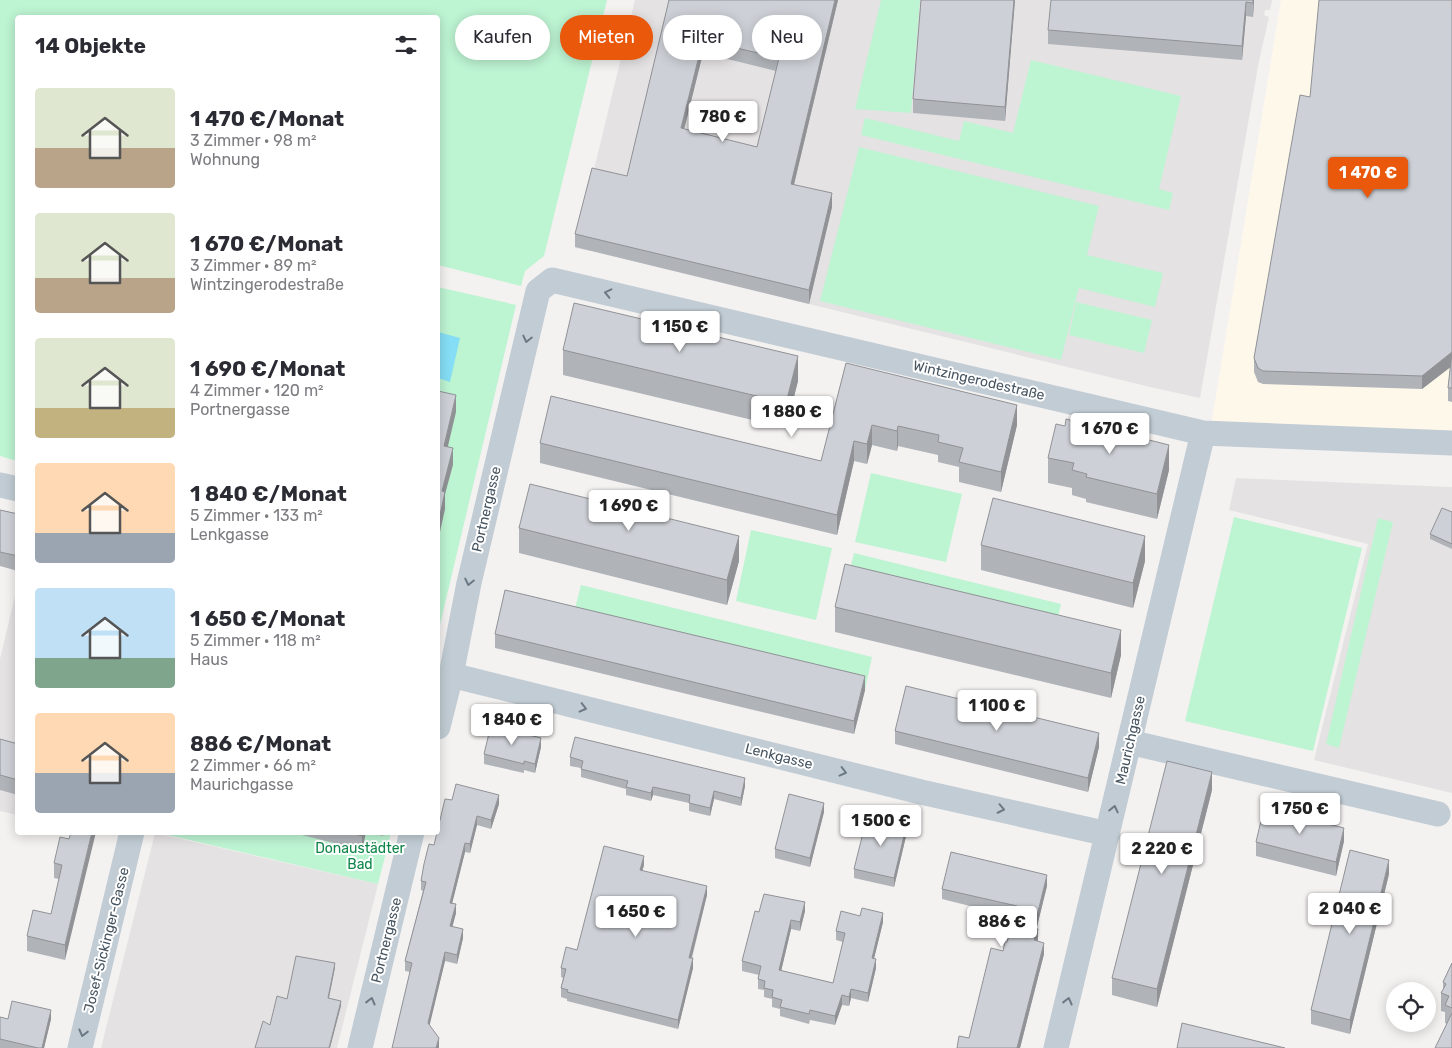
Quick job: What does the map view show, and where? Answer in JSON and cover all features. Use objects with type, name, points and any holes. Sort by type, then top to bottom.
[{"type":"street","name":"Wintzingerodestraße","points":[[538,291],[552,280],[1203,433],[1452,443]]},
{"type":"street","name":"Portnergasse","points":[[440,719],[451,675],[469,584],[538,291]]},
{"type":"street","name":"Maurichgasse","points":[[1056,1048],[1203,433]]},
{"type":"street","points":[[0,485],[15,488]]},
{"type":"street","name":"Lenkgasse","points":[[451,675],[921,792],[1108,834]]},
{"type":"street","points":[[1129,742],[1438,814]]},
{"type":"street","name":"Josef-Sickinger-Gasse","points":[[80,1048],[131,835]]},
{"type":"street","name":"Portnergasse","points":[[360,1048],[411,835]]},
{"type":"shaded area","points":[[635,0],[1272,0],[1270,10],[1265,10],[1264,15],[1269,17],[1259,61],[1200,398],[809,304],[592,245],[590,251],[575,248],[620,60],[653,60],[653,15],[631,15]]},
{"type":"shaded area","points":[[1281,0],[1452,0],[1452,449],[1211,426]]},
{"type":"shaded area","points":[[1236,478],[1452,487],[1452,793],[1314,760],[1368,544],[1229,510]]},
{"type":"shaded area","points":[[15,595],[15,815],[0,811],[0,659]]},
{"type":"shaded area","points":[[154,835],[164,835],[378,884],[337,1048],[101,1048]]},
{"type":"green space","points":[[0,0],[607,0],[603,15],[560,15],[560,60],[592,60],[544,256],[525,271],[521,286],[440,266],[440,15],[15,15],[15,460],[0,456]]},
{"type":"green space","points":[[881,0],[920,0],[911,113],[855,109]]},
{"type":"green space","points":[[1031,60],[1181,96],[1159,189],[1173,193],[1169,210],[861,135],[865,118],[959,141],[964,121],[1013,133]]},
{"type":"green space","points":[[859,147],[1099,206],[1087,255],[1163,273],[1155,307],[1079,287],[1061,360],[820,301]]},
{"type":"green space","points":[[440,287],[516,305],[440,625]]},
{"type":"green space","points":[[1076,302],[1152,320],[1144,353],[1069,335]]},
{"type":"green space","points":[[871,473],[962,494],[946,562],[855,542]]},
{"type":"green space","points":[[1234,517],[1362,548],[1313,751],[1185,721]]},
{"type":"green space","points":[[1378,518],[1393,522],[1339,748],[1326,744]]},
{"type":"green space","points":[[751,530],[832,548],[816,620],[736,601]]},
{"type":"green space","points":[[854,553],[1061,604],[1053,639],[845,589]]},
{"type":"green space","points":[[581,585],[872,657],[865,690],[572,620]]},
{"type":"green space","name":"Donaustädter Bad","points":[[168,835],[390,835],[378,884]]},
{"type":"water","points":[[440,333],[460,338],[450,382],[440,379]]},
{"type":"building","points":[[669,0],[835,0],[822,54],[822,15],[752,15],[752,52],[742,49],[742,15],[665,15]]},
{"type":"building","points":[[921,0],[1014,0],[1005,107],[913,99]]},
{"type":"building","points":[[1051,0],[1253,0],[1253,3],[1246,2],[1242,46],[1048,30]]},
{"type":"building","points":[[1319,0],[1452,0],[1452,352],[1422,376],[1263,371],[1258,368],[1254,358],[1300,95],[1310,97]]},
{"type":"building","points":[[663,25],[663,60],[698,60],[681,128],[757,147],[779,60],[821,60],[791,184],[832,193],[809,290],[575,234],[592,168],[627,176]]},
{"type":"building","points":[[574,303],[798,356],[786,403],[563,350]]},
{"type":"building","points":[[1452,352],[1452,388],[1448,388]]},
{"type":"building","points":[[846,363],[1017,405],[1001,472],[959,462],[963,448],[938,442],[939,435],[898,426],[897,431],[872,425],[867,444],[854,441],[837,515],[540,443],[551,396],[821,461]]},
{"type":"building","points":[[440,391],[456,395],[444,446],[453,448],[442,491],[445,492],[440,515]]},
{"type":"building","points":[[1066,419],[1169,445],[1157,494],[1086,477],[1087,474],[1072,470],[1074,463],[1048,458],[1056,424],[1065,426]]},
{"type":"building","points":[[530,484],[739,536],[727,580],[519,528]]},
{"type":"building","points":[[993,498],[1145,536],[1133,583],[981,545]]},
{"type":"building","points":[[1442,508],[1452,512],[1452,544],[1430,534]]},
{"type":"building","points":[[0,510],[15,513],[15,555],[0,552]]},
{"type":"building","points":[[845,564],[1121,630],[1111,673],[835,607]]},
{"type":"building","points":[[505,590],[865,676],[854,721],[495,634]]},
{"type":"building","points":[[906,686],[1099,733],[1088,778],[895,731]]},
{"type":"building","points":[[491,725],[541,738],[535,764],[524,761],[524,764],[484,754]]},
{"type":"building","points":[[575,737],[745,778],[741,798],[714,791],[710,808],[689,803],[690,795],[653,787],[651,793],[626,787],[628,781],[581,769],[583,761],[570,757]]},
{"type":"building","points":[[0,739],[15,743],[15,779],[0,775]]},
{"type":"building","points":[[1167,761],[1212,772],[1157,989],[1112,978]]},
{"type":"building","points":[[456,784],[499,795],[491,820],[477,816],[470,844],[465,843],[450,903],[456,904],[450,926],[463,929],[457,955],[445,952],[428,1023],[439,1038],[436,1048],[392,1048],[412,963],[405,961],[426,882],[421,881],[424,864],[429,844],[434,845],[436,835],[440,835],[440,820],[445,799],[452,800]]},
{"type":"building","points":[[789,794],[824,803],[810,858],[775,849]]},
{"type":"building","points":[[1264,808],[1344,828],[1336,862],[1256,842]]},
{"type":"building","points":[[872,815],[907,823],[894,878],[854,869],[864,829],[868,830]]},
{"type":"building","points":[[70,835],[91,835],[65,945],[27,936],[33,910],[51,914],[62,865],[54,863],[60,837],[69,839]]},
{"type":"building","points":[[604,846],[644,856],[640,870],[707,886],[689,958],[693,958],[678,1020],[567,992],[568,990],[561,988],[566,969],[561,968],[566,947],[577,950]]},
{"type":"building","points":[[1350,850],[1389,860],[1350,1020],[1311,1010]]},
{"type":"building","points":[[951,852],[1047,875],[1034,928],[1038,929],[1034,940],[1044,943],[1017,1048],[957,1048],[959,1036],[969,1038],[991,948],[1003,951],[1017,906],[942,889]]},
{"type":"building","points":[[764,894],[805,902],[800,922],[791,920],[779,970],[833,983],[845,933],[836,931],[841,911],[860,916],[862,908],[883,913],[872,958],[876,959],[868,993],[851,989],[849,997],[842,995],[835,1016],[810,1010],[809,1014],[780,1007],[782,1000],[772,997],[773,990],[764,988],[765,981],[758,979],[761,966],[742,961],[755,911],[759,912]]},
{"type":"building","points":[[296,956],[335,963],[328,998],[341,1001],[329,1048],[255,1048],[263,1021],[270,1025],[277,996],[287,999]]},
{"type":"building","points":[[1452,963],[1452,1008],[1445,1005],[1449,996],[1441,993],[1446,984],[1443,982]]},
{"type":"building","points":[[12,1001],[51,1010],[42,1048],[0,1039],[0,1017],[8,1019]]},
{"type":"building","points":[[1452,1013],[1452,1048],[1435,1048]]},
{"type":"building","points":[[1182,1023],[1285,1048],[1177,1048]]}]
